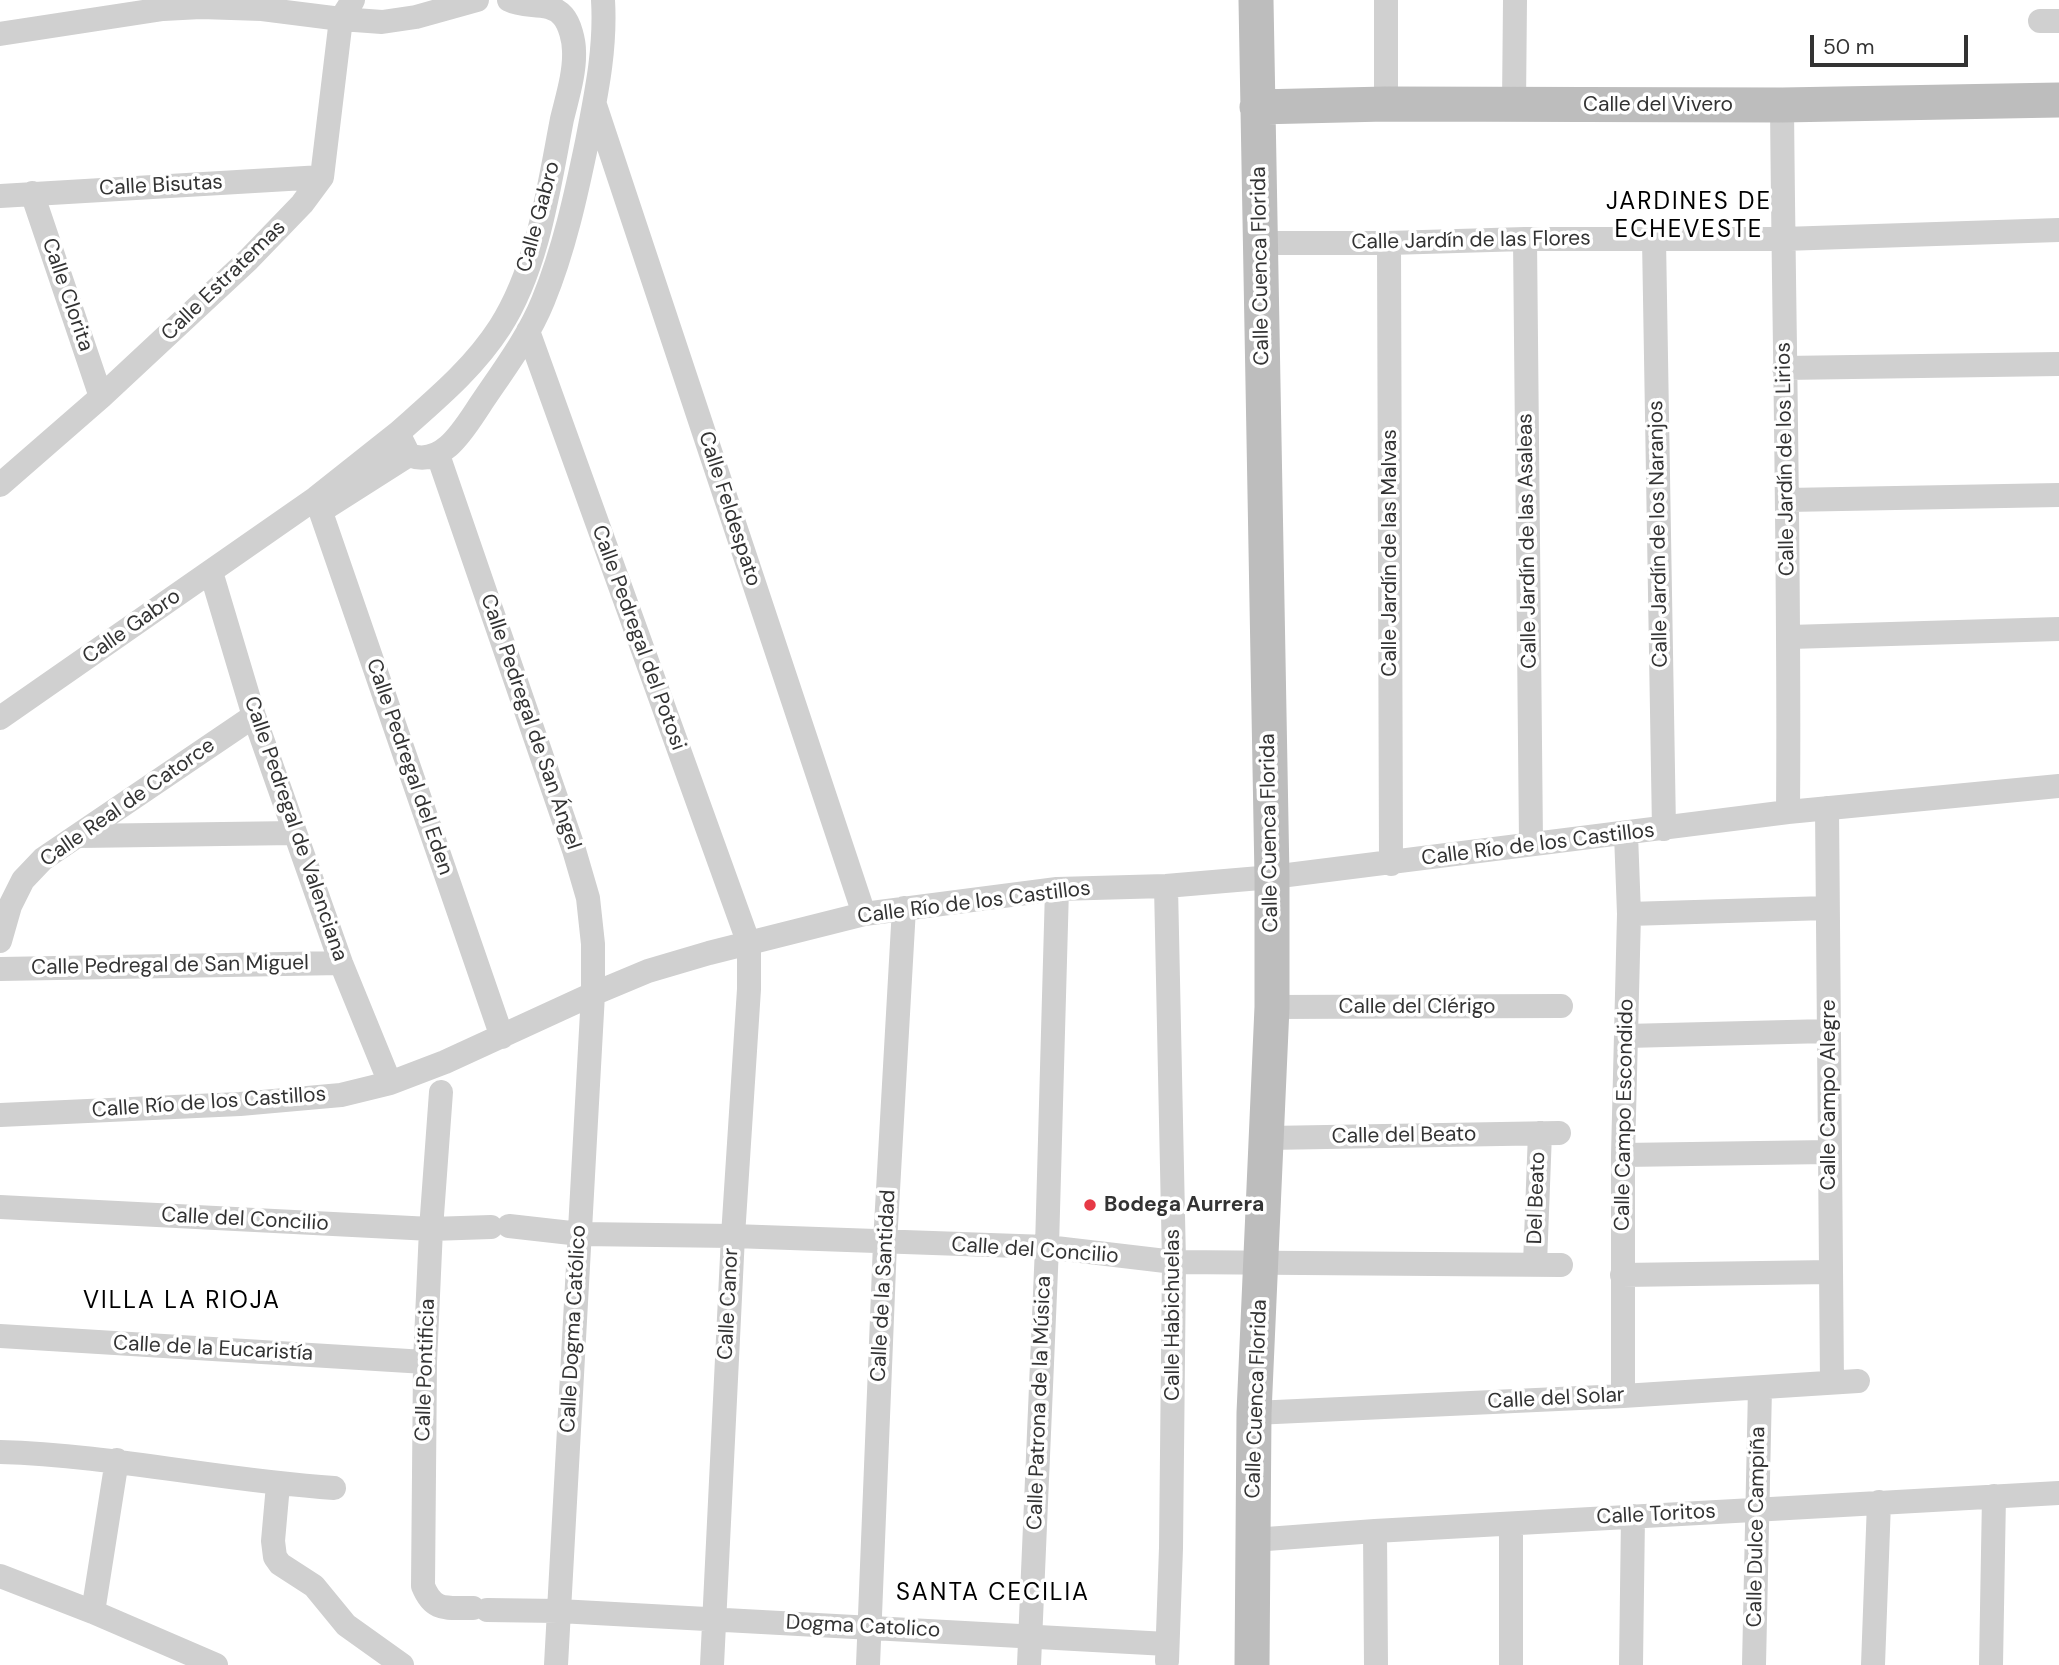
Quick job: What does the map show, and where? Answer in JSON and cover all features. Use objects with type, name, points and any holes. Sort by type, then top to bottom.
[{"type":"street","points":[[0,34],[163,9],[201,7],[347,10],[382,22],[416,17],[477,0]]},
{"type":"street","name":"Calle Gabro","points":[[0,718],[211,572],[319,504],[403,444],[479,356],[502,325],[521,283],[546,201],[574,52],[570,30],[563,16],[543,5],[525,5],[509,0]]},
{"type":"street","name":"Calle Gabro","points":[[438,455],[471,418],[528,331],[543,302],[578,183],[603,59],[603,0]]},
{"type":"street","name":"Calle Cuenca Florida","points":[[1252,1665],[1254,1413],[1272,1007],[1262,243],[1256,0]]},
{"type":"street","points":[[1386,0],[1387,104]]},
{"type":"street","points":[[1514,105],[1515,0]]},
{"type":"street","name":"Calle Estratemas","points":[[0,485],[101,397],[277,232],[322,177],[347,10]]},
{"type":"street","name":"Calle del Vivero","points":[[1257,107],[1387,104],[1782,105],[2059,100]]},
{"type":"street","name":"Calle Feldespato","points":[[594,104],[864,915]]},
{"type":"street","name":"Calle Jardín de los Lirios","points":[[1782,105],[1790,637],[1788,812]]},
{"type":"street","name":"Calle Bisutas","points":[[0,195],[322,177]]},
{"type":"street","name":"Calle Clorita","points":[[33,193],[101,397]]},
{"type":"street","name":"Calle Jardín de las Flores","points":[[1262,243],[1783,239],[2059,230]]},
{"type":"street","name":"Calle Jardín de las Asaleas","points":[[1525,239],[1531,843]]},
{"type":"street","name":"Calle Jardín de los Naranjos","points":[[1654,239],[1664,829]]},
{"type":"street","name":"Calle Jardín de las Malvas","points":[[1389,243],[1391,863]]},
{"type":"street","name":"Calle Pedregal del Potosi","points":[[528,331],[749,944]]},
{"type":"street","points":[[1784,368],[2059,364]]},
{"type":"street","points":[[403,444],[426,459],[438,455]]},
{"type":"street","name":"Calle Pedregal de San Ángel","points":[[438,455],[574,849],[588,898],[593,944],[593,994]]},
{"type":"street","points":[[1787,500],[2059,495]]},
{"type":"street","name":"Calle Pedregal del Eden","points":[[319,504],[502,1037]]},
{"type":"street","name":"Calle Pedregal de Valenciana","points":[[211,572],[254,716],[341,963],[390,1083]]},
{"type":"street","points":[[1790,637],[2059,629]]},
{"type":"street","name":"Calle Real de Catorce","points":[[0,941],[10,906],[23,880],[43,859],[254,716]]},
{"type":"street","name":"Calle Río de los Castillos","points":[[0,1115],[296,1101],[341,1095],[390,1083],[502,1037],[648,971],[709,953],[864,915],[904,908],[1057,889],[1166,886],[1272,877],[1788,812],[2059,786]]},
{"type":"street","name":"Calle Campo Alegre","points":[[1827,808],[1832,1382]]},
{"type":"street","points":[[79,836],[295,833]]},
{"type":"street","name":"Calle Campo Escondido","points":[[1623,1396],[1623,1155],[1629,914],[1626,834]]},
{"type":"street","name":"Calle Habichuelas","points":[[1166,886],[1174,1262],[1171,1548],[1167,1652]]},
{"type":"street","name":"Calle Patrona de la Música","points":[[1029,1665],[1057,889]]},
{"type":"street","name":"Calle de la Santidad","points":[[868,1665],[885,1243],[904,908]]},
{"type":"street","points":[[1629,914],[1827,908]]},
{"type":"street","name":"Calle Canor","points":[[712,1665],[733,1236],[750,989],[749,944]]},
{"type":"street","name":"Calle Pedregal de San Miguel","points":[[0,969],[341,963]]},
{"type":"street","name":"Calle Dogma Católico","points":[[556,1665],[593,994]]},
{"type":"street","name":"Calle del Clérigo","points":[[1272,1007],[1562,1006]]},
{"type":"street","points":[[1626,1036],[1828,1031]]},
{"type":"street","name":"Calle Pontificia","points":[[441,1092],[425,1362],[423,1586],[429,1600],[438,1607],[559,1611]]},
{"type":"street","name":"Calle del Beato","points":[[1268,1138],[1549,1133]]},
{"type":"street","name":"Del Beato","points":[[1535,1264],[1549,1133]]},
{"type":"street","points":[[1623,1155],[1828,1152]]},
{"type":"street","name":"Calle del Concilio","points":[[0,1207],[431,1229],[500,1227],[580,1234],[733,1236],[1046,1247],[1174,1262],[1561,1265]]},
{"type":"street","points":[[1622,1275],[1831,1272]]},
{"type":"street","name":"Calle de la Eucaristía","points":[[0,1336],[425,1362]]},
{"type":"street","name":"Calle del Solar","points":[[1254,1413],[1623,1396],[1858,1381]]},
{"type":"street","name":"Calle Dulce Campiña","points":[[1754,1665],[1759,1509],[1759,1388]]},
{"type":"street","points":[[0,1452],[117,1460],[278,1485],[334,1488]]},
{"type":"street","points":[[93,1612],[117,1460]]},
{"type":"street","points":[[278,1485],[273,1541],[275,1557],[280,1564],[314,1587],[346,1625],[402,1665]]},
{"type":"street","name":"Calle Toritos","points":[[1253,1540],[2059,1493]]},
{"type":"street","points":[[1991,1665],[1994,1496]]},
{"type":"street","points":[[1873,1665],[1879,1502]]},
{"type":"street","points":[[1630,1665],[1633,1516]]},
{"type":"street","points":[[1511,1524],[1511,1665]]},
{"type":"street","points":[[1375,1531],[1376,1665]]},
{"type":"street","points":[[0,1576],[93,1612],[216,1665]]},
{"type":"street","name":"Dogma Catolico","points":[[559,1611],[1031,1636],[1167,1652]]},
{"type":"place","name":"Bodega Aurrera","points":[[1090,1205]]},
{"type":"district","name":"JARDINES DE ECHEVESTE","points":[[1689,217]]},
{"type":"district","name":"VILLA LA RIOJA","points":[[182,1302]]},
{"type":"district","name":"SANTA CECILIA","points":[[993,1594]]}]
